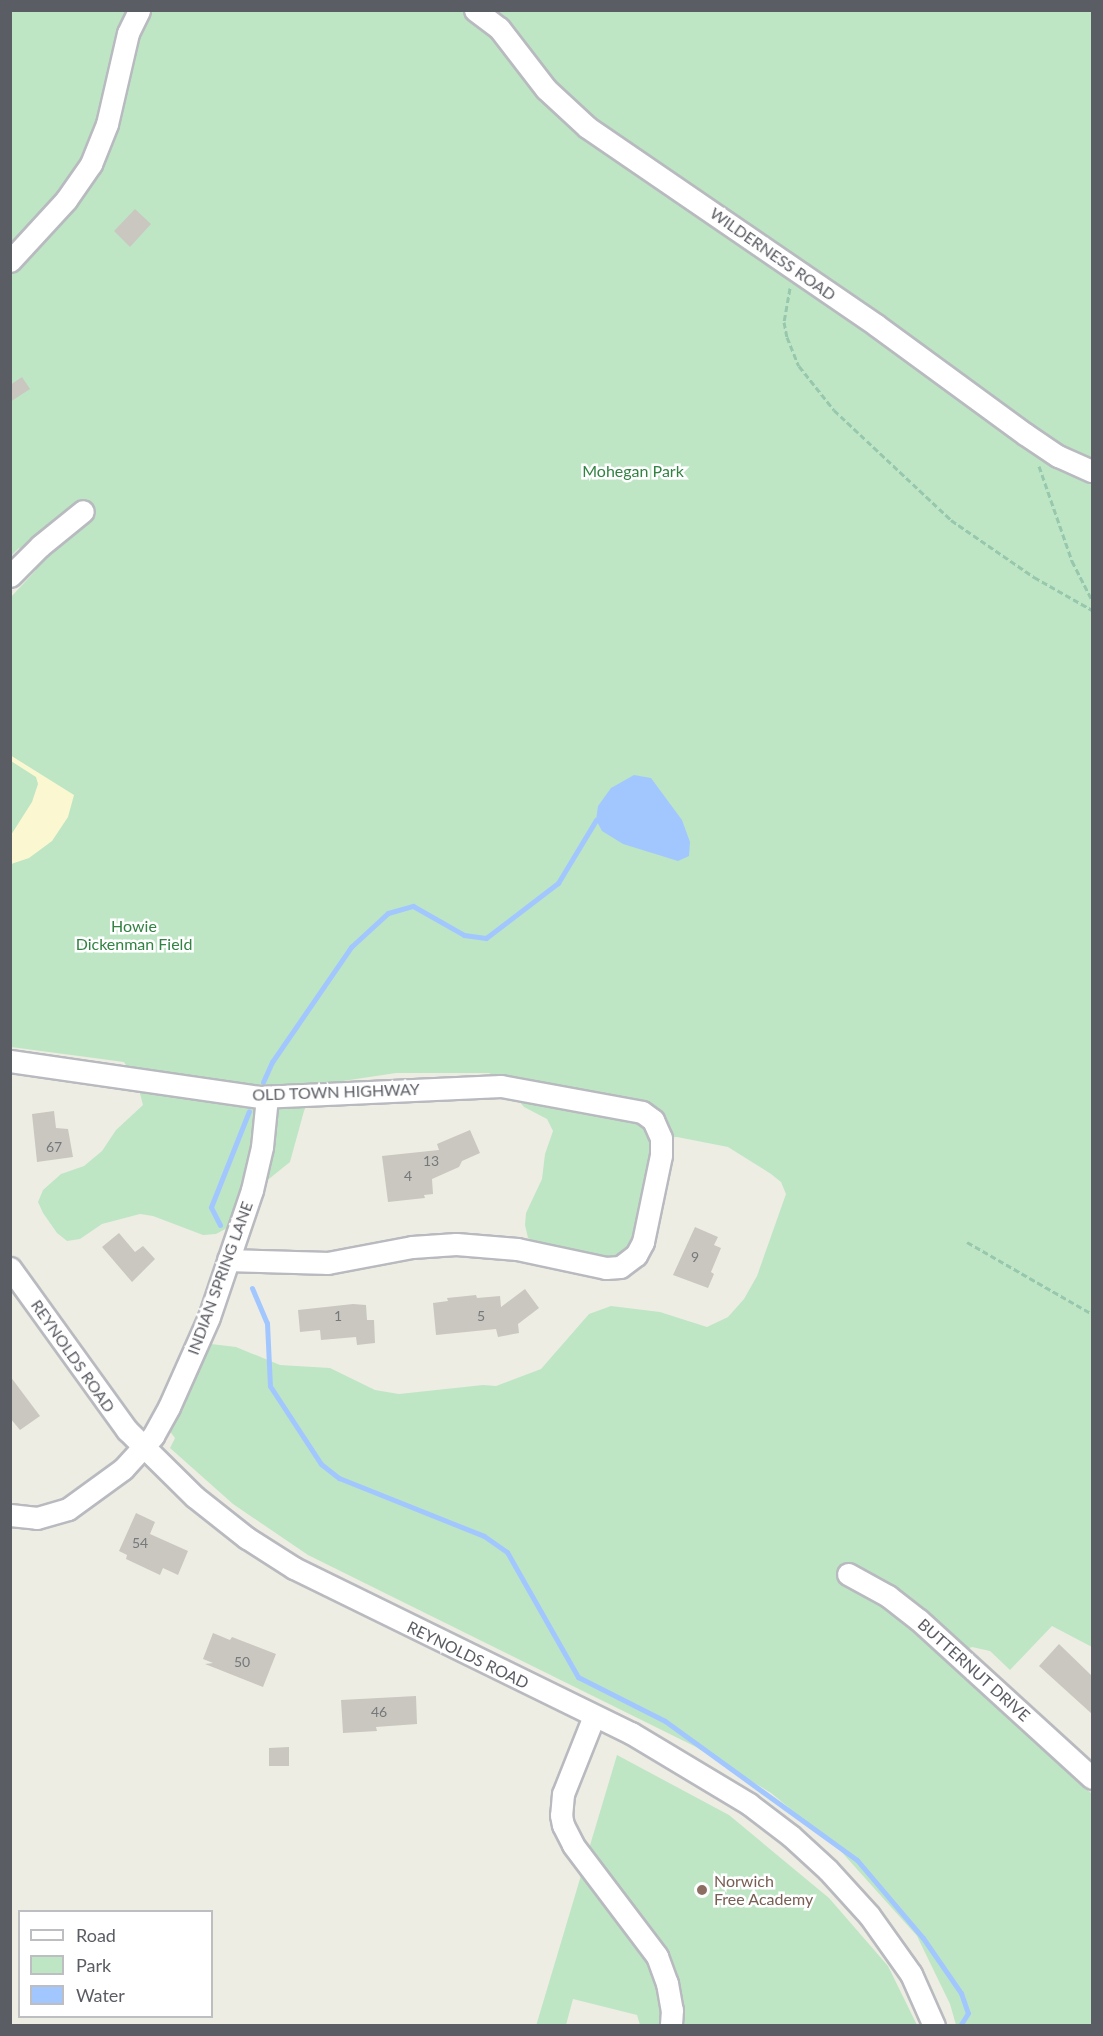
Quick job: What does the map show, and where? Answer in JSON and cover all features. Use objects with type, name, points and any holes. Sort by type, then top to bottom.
[{"type":"street","points":[[10,261],[66,200],[91,164],[107,124],[128,33],[139,10]]},
{"type":"street","name":"WILDERNESS ROAD","points":[[475,10],[499,28],[546,89],[587,127],[795,269],[1032,439],[1058,456],[1092,471]]},
{"type":"street","points":[[10,576],[40,546],[83,511]]},
{"type":"street","name":"OLD TOWN HIGHWAY","points":[[10,1061],[267,1097],[495,1085],[635,1111],[648,1116],[656,1125],[661,1138],[661,1155],[643,1242],[631,1260],[620,1267],[606,1268],[517,1249],[464,1244],[412,1247],[327,1263],[228,1260]]},
{"type":"street","name":"INDIAN SPRING LANE","points":[[10,1515],[37,1518],[68,1509],[123,1469],[143,1448],[169,1407],[209,1317],[258,1168],[267,1097]]},
{"type":"street","name":"REYNOLDS ROAD","points":[[10,1268],[115,1415],[143,1448],[195,1497],[247,1538],[294,1568],[594,1716],[696,1770],[749,1804],[791,1836],[848,1890],[886,1935],[923,1995],[934,2025]]},
{"type":"street","name":"BUTTERNUT DRIVE","points":[[848,1574],[888,1596],[919,1620],[1092,1778]]},
{"type":"street","points":[[594,1716],[563,1794],[563,1825],[573,1845],[657,1956],[670,1998],[670,2025]]},
{"type":"path","points":[[795,269],[785,309],[784,322],[787,337],[799,366],[829,404],[951,520],[1034,577],[1092,610]]},
{"type":"path","points":[[1032,439],[1072,561],[1092,600]]},
{"type":"path","points":[[967,1242],[1092,1314]]},
{"type":"green space","name":"Mohegan Park","points":[[11,11],[1092,11],[1092,1647],[1052,1626],[1010,1670],[990,1651],[972,1647],[948,1658],[1092,1794],[1092,2025],[956,2025],[950,2004],[917,1936],[838,1848],[771,1793],[696,1747],[308,1555],[233,1504],[170,1448],[175,1438],[161,1420],[186,1348],[211,1344],[236,1347],[280,1365],[330,1368],[375,1390],[399,1394],[483,1385],[496,1386],[541,1369],[589,1314],[611,1306],[660,1312],[707,1327],[728,1317],[744,1299],[757,1276],[786,1194],[781,1182],[771,1174],[728,1147],[677,1137],[664,1138],[659,1174],[628,1254],[615,1257],[589,1256],[565,1247],[540,1243],[528,1238],[525,1225],[526,1213],[542,1179],[545,1154],[553,1131],[547,1119],[524,1107],[500,1080],[489,1073],[396,1073],[343,1081],[318,1089],[309,1099],[304,1111],[290,1162],[239,1203],[229,1227],[216,1234],[203,1235],[153,1216],[140,1214],[102,1224],[80,1239],[67,1241],[57,1233],[43,1213],[38,1202],[43,1190],[61,1174],[84,1166],[102,1151],[116,1130],[143,1105],[137,1082],[124,1062],[11,1047],[11,597],[36,570],[19,548],[11,556]]},
{"type":"green space","name":"Norwich Free Academy","points":[[617,1755],[729,1815],[829,1898],[888,1966],[917,2025],[640,2025],[637,2015],[573,1999],[566,2025],[536,2026]]},
{"type":"sand","points":[[10,755],[74,795],[68,817],[52,841],[29,858],[11,864],[11,835],[32,802],[38,784],[36,777],[11,761]]},
{"type":"water","points":[[634,775],[651,778],[682,820],[690,842],[689,856],[678,861],[623,844],[602,831],[596,820],[598,806],[611,788]]},
{"type":"building","points":[[135,209],[151,224],[130,247],[114,231]]},
{"type":"building","points":[[22,377],[30,389],[10,402],[10,385]]},
{"type":"building","points":[[54,1111],[56,1128],[68,1129],[73,1157],[37,1162],[32,1114]]},
{"type":"building","points":[[470,1130],[480,1153],[462,1161],[459,1167],[432,1179],[433,1194],[424,1195],[425,1198],[388,1202],[382,1156],[439,1150],[437,1144]]},
{"type":"building","points":[[695,1227],[718,1237],[714,1245],[721,1248],[711,1272],[714,1274],[708,1288],[673,1275]]},
{"type":"building","points":[[119,1233],[135,1252],[143,1246],[155,1259],[132,1282],[102,1247]]},
{"type":"building","points":[[525,1289],[539,1308],[518,1324],[519,1333],[498,1337],[496,1329],[436,1335],[433,1303],[448,1301],[447,1298],[476,1295],[477,1298],[500,1296],[501,1307]]},
{"type":"building","points":[[353,1304],[366,1305],[367,1320],[374,1320],[375,1343],[357,1345],[356,1337],[321,1340],[320,1330],[300,1332],[298,1310]]},
{"type":"building","points":[[10,1376],[40,1416],[20,1430],[10,1418]]},
{"type":"building","points":[[136,1513],[155,1522],[150,1534],[188,1551],[178,1575],[163,1568],[160,1575],[126,1559],[127,1555],[119,1551]]},
{"type":"building","points":[[213,1633],[230,1640],[232,1637],[276,1654],[263,1687],[205,1664],[213,1663],[203,1659]]},
{"type":"building","points":[[1059,1644],[1092,1676],[1092,1714],[1039,1666]]},
{"type":"building","points":[[416,1696],[417,1724],[376,1727],[377,1731],[343,1733],[341,1700]]},
{"type":"building","points":[[289,1747],[289,1766],[269,1766],[269,1748]]},
{"type":"waterway","points":[[263,1082],[272,1062],[351,947],[388,913],[413,906],[464,935],[486,938],[558,883],[596,820]]},
{"type":"waterway","points":[[220,1225],[211,1207],[249,1111]]},
{"type":"waterway","points":[[252,1288],[267,1323],[270,1386],[321,1464],[339,1478],[484,1536],[507,1552],[578,1677],[665,1721],[857,1860],[923,1938],[961,1993],[968,2013],[960,2026]]},
{"type":"place","name":"Norwich Free Academy","points":[[702,1890]]},
{"type":"park label","name":"Howie Dickenman Field","points":[[134,935]]}]
